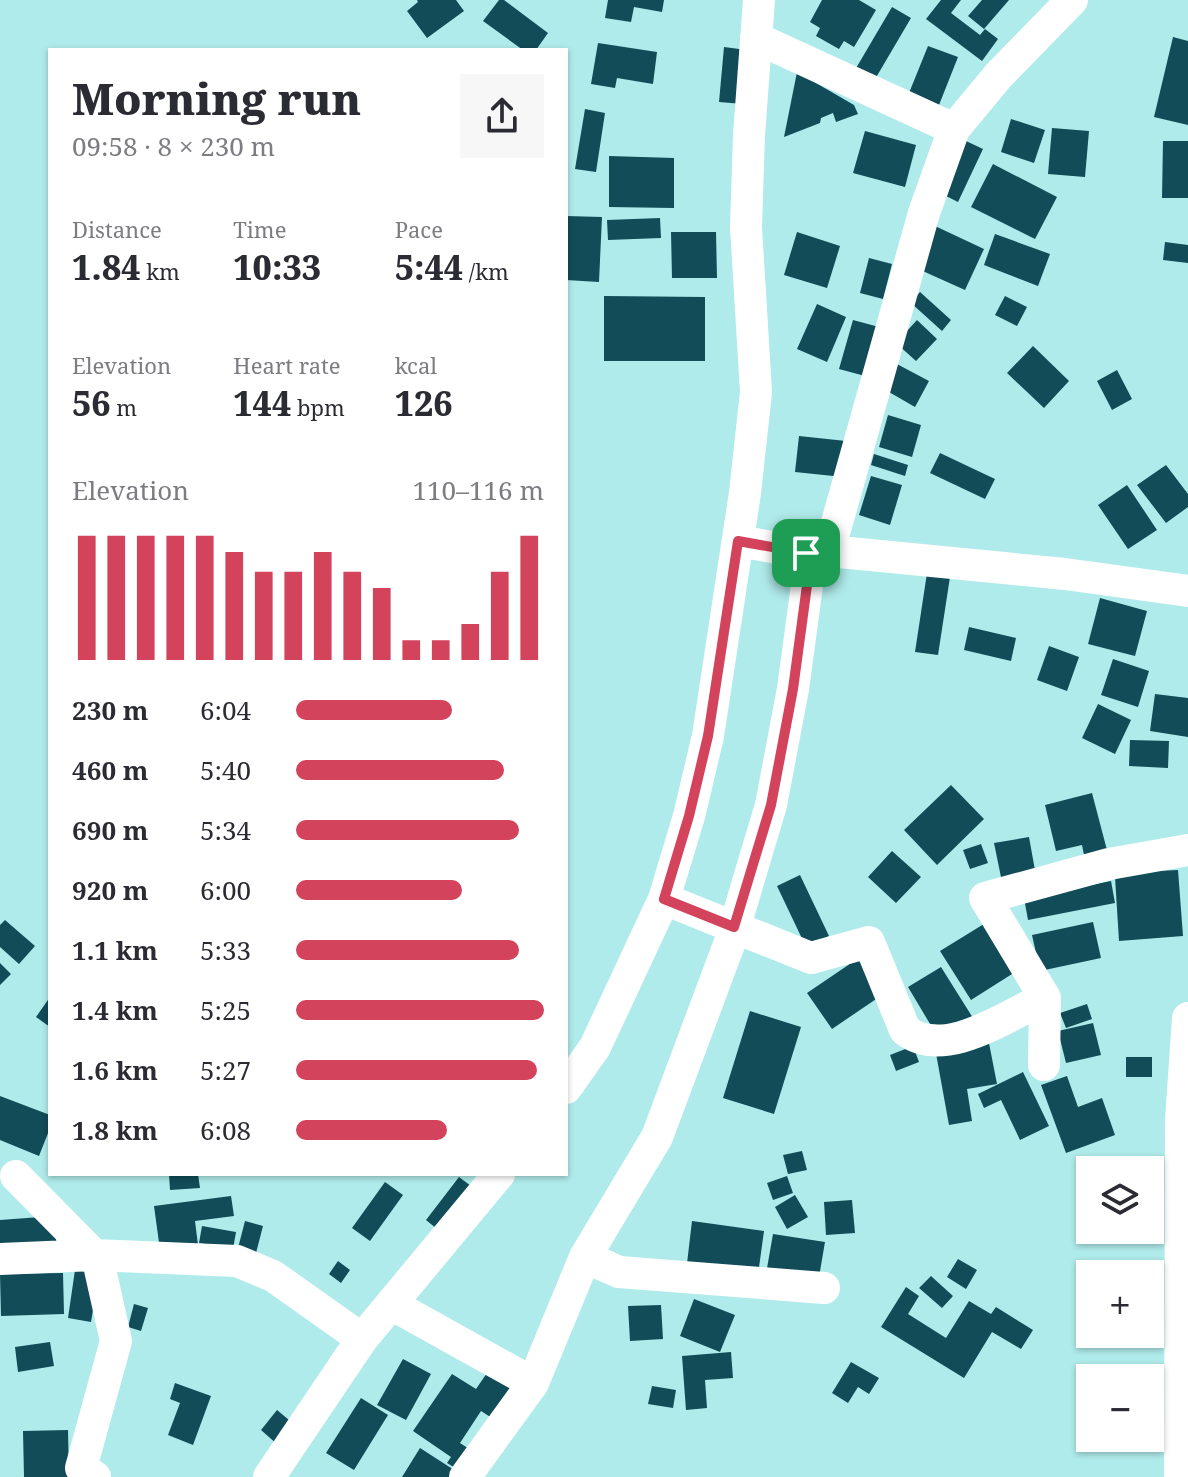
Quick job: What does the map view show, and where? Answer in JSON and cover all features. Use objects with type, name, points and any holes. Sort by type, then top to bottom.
[{"type":"street","points":[[568,1085],[595,1047],[664,899],[689,816],[708,736],[738,541],[756,392],[746,227],[759,0]]},
{"type":"street","points":[[465,1477],[533,1383],[585,1257],[657,1137],[734,927],[771,805],[793,689],[808,578],[924,213],[954,129],[998,76],[1072,0]]},
{"type":"street","points":[[756,38],[954,129]]},
{"type":"street","points":[[738,541],[818,552],[1065,574],[1188,591]]},
{"type":"street","points":[[1044,1065],[1045,998],[985,898],[1109,864],[1188,850]]},
{"type":"street","points":[[664,899],[811,958],[869,942],[905,1030],[917,1039],[957,1040],[1045,998]]},
{"type":"street","points":[[1180,1477],[1184,1173],[1181,1120],[1188,1018]]},
{"type":"street","points":[[16,1176],[96,1255],[116,1341],[81,1468],[95,1477]]},
{"type":"street","points":[[269,1477],[362,1339],[497,1176]]},
{"type":"street","points":[[0,1259],[96,1255],[237,1261],[273,1276],[362,1339]]},
{"type":"street","points":[[585,1257],[619,1272],[824,1288]]},
{"type":"street","points":[[391,1304],[533,1383]]},
{"type":"building","points":[[417,0],[456,0],[464,11],[427,38],[407,11]]},
{"type":"building","points":[[499,0],[504,0],[548,33],[537,48],[520,48],[483,21]]},
{"type":"building","points":[[608,0],[664,0],[662,12],[634,7],[631,22],[605,18]]},
{"type":"building","points":[[822,0],[859,0],[876,10],[854,47],[844,41],[839,49],[816,36],[820,28],[810,22]]},
{"type":"building","points":[[941,0],[961,0],[951,13],[980,35],[985,29],[998,39],[982,61],[926,19]]},
{"type":"building","points":[[982,0],[1009,0],[984,29],[968,16]]},
{"type":"building","points":[[892,7],[911,18],[871,86],[852,75]]},
{"type":"building","points":[[1173,37],[1188,41],[1188,125],[1154,117]]},
{"type":"building","points":[[598,43],[657,52],[653,84],[617,78],[615,88],[591,84]]},
{"type":"building","points":[[928,46],[958,57],[939,105],[909,93]]},
{"type":"building","points":[[724,47],[747,50],[743,104],[719,102]]},
{"type":"building","points":[[797,72],[854,105],[858,114],[836,122],[833,113],[821,118],[820,123],[784,137]]},
{"type":"building","points":[[585,109],[605,113],[596,172],[575,169]]},
{"type":"building","points":[[1011,119],[1045,130],[1034,163],[1001,152]]},
{"type":"building","points":[[1052,128],[1089,131],[1085,177],[1048,174]]},
{"type":"building","points":[[865,131],[916,145],[905,187],[853,173]]},
{"type":"building","points":[[966,141],[983,149],[958,202],[942,194]]},
{"type":"building","points":[[1163,141],[1188,141],[1188,198],[1162,198]]},
{"type":"building","points":[[609,156],[674,158],[674,208],[609,207]]},
{"type":"building","points":[[993,164],[1057,197],[1035,239],[971,207]]},
{"type":"building","points":[[568,216],[602,217],[599,282],[568,280]]},
{"type":"building","points":[[660,218],[661,238],[608,240],[607,220]]},
{"type":"building","points":[[935,226],[984,249],[965,290],[916,268]]},
{"type":"building","points":[[671,232],[716,232],[717,278],[672,278]]},
{"type":"building","points":[[797,232],[840,246],[827,288],[784,275]]},
{"type":"building","points":[[995,234],[1050,254],[1038,286],[984,265]]},
{"type":"building","points":[[1165,242],[1188,245],[1188,263],[1163,260]]},
{"type":"building","points":[[869,258],[892,264],[883,299],[860,293]]},
{"type":"building","points":[[920,292],[951,320],[942,331],[911,303]]},
{"type":"building","points":[[604,296],[705,297],[705,361],[604,361]]},
{"type":"building","points":[[1005,296],[1027,307],[1017,326],[995,315]]},
{"type":"building","points":[[817,304],[846,317],[827,362],[797,349]]},
{"type":"building","points":[[853,320],[879,327],[865,376],[839,369]]},
{"type":"building","points":[[917,320],[937,339],[916,361],[896,343]]},
{"type":"building","points":[[1033,346],[1069,381],[1044,408],[1007,373]]},
{"type":"building","points":[[895,363],[929,381],[915,407],[882,388]]},
{"type":"building","points":[[1117,370],[1132,399],[1112,410],[1097,381]]},
{"type":"building","points":[[888,415],[921,425],[912,457],[879,447]]},
{"type":"building","points":[[799,436],[846,441],[843,477],[795,472]]},
{"type":"building","points":[[940,453],[995,479],[985,499],[930,473]]},
{"type":"building","points":[[874,454],[908,465],[905,476],[871,465]]},
{"type":"building","points":[[1166,465],[1188,494],[1188,507],[1166,523],[1137,485]]},
{"type":"building","points":[[871,476],[902,485],[890,525],[859,515]]},
{"type":"building","points":[[1127,485],[1157,530],[1128,549],[1098,505]]},
{"type":"building","points":[[927,573],[950,577],[938,655],[915,652]]},
{"type":"building","points":[[1100,598],[1147,611],[1135,656],[1088,644]]},
{"type":"building","points":[[969,627],[1016,638],[1011,661],[964,650]]},
{"type":"building","points":[[1049,646],[1079,657],[1067,691],[1037,680]]},
{"type":"building","points":[[1113,659],[1149,671],[1138,707],[1101,695]]},
{"type":"building","points":[[1155,694],[1188,698],[1188,737],[1150,731]]},
{"type":"building","points":[[1098,704],[1131,720],[1115,754],[1082,738]]},
{"type":"building","points":[[1130,740],[1169,741],[1168,768],[1129,766]]},
{"type":"building","points":[[951,785],[984,819],[937,865],[904,830]]},
{"type":"building","points":[[1092,793],[1108,854],[1085,860],[1082,845],[1056,851],[1045,805]]},
{"type":"building","points":[[1029,837],[1036,876],[1002,882],[994,843]]},
{"type":"building","points":[[981,844],[988,863],[970,869],[963,850]]},
{"type":"building","points":[[892,851],[921,877],[896,903],[868,877]]},
{"type":"building","points":[[1178,870],[1183,936],[1119,941],[1115,877],[1136,872]]},
{"type":"building","points":[[800,875],[829,936],[806,947],[777,886]]},
{"type":"building","points":[[1111,881],[1115,903],[1028,920],[1024,898]]},
{"type":"building","points":[[992,919],[1023,967],[971,1000],[940,951]]},
{"type":"building","points":[[5,920],[35,946],[19,964],[0,947],[0,925]]},
{"type":"building","points":[[1093,922],[1101,958],[1040,971],[1032,935]]},
{"type":"building","points":[[863,955],[888,991],[832,1029],[807,993]]},
{"type":"building","points":[[0,963],[11,974],[0,985]]},
{"type":"building","points":[[941,967],[973,1018],[939,1039],[908,987]]},
{"type":"building","points":[[48,1000],[48,1026],[36,1017]]},
{"type":"building","points":[[1087,1004],[1092,1019],[1066,1028],[1060,1013]]},
{"type":"building","points":[[750,1011],[801,1027],[774,1114],[723,1098]]},
{"type":"building","points":[[1093,1023],[1101,1055],[1066,1063],[1058,1031]]},
{"type":"building","points":[[988,1038],[997,1084],[967,1089],[972,1121],[949,1125],[935,1048]]},
{"type":"building","points":[[913,1046],[919,1062],[896,1071],[890,1055]]},
{"type":"building","points":[[1126,1057],[1152,1057],[1152,1077],[1126,1077]]},
{"type":"building","points":[[1023,1072],[1049,1126],[1020,1140],[1001,1100],[984,1108],[978,1094]]},
{"type":"building","points":[[1067,1076],[1078,1107],[1102,1098],[1115,1135],[1066,1153],[1041,1085]]},
{"type":"building","points":[[0,1096],[48,1114],[48,1133],[39,1156],[0,1140]]},
{"type":"building","points":[[802,1151],[807,1170],[788,1174],[783,1155]]},
{"type":"building","points":[[169,1176],[198,1176],[200,1188],[170,1190]]},
{"type":"building","points":[[787,1176],[793,1193],[773,1200],[767,1183]]},
{"type":"building","points":[[459,1177],[475,1189],[442,1233],[426,1220]]},
{"type":"building","points":[[385,1182],[403,1195],[370,1241],[352,1228]]},
{"type":"building","points":[[795,1195],[808,1217],[787,1229],[775,1207]]},
{"type":"building","points":[[231,1196],[234,1216],[195,1221],[198,1245],[160,1250],[154,1206]]},
{"type":"building","points":[[852,1200],[855,1233],[826,1235],[824,1202]]},
{"type":"building","points":[[54,1216],[57,1251],[0,1256],[0,1220]]},
{"type":"building","points":[[245,1221],[263,1226],[256,1253],[238,1248]]},
{"type":"building","points":[[692,1221],[764,1231],[757,1282],[686,1272]]},
{"type":"building","points":[[202,1226],[236,1232],[233,1249],[199,1243]]},
{"type":"building","points":[[773,1234],[825,1242],[818,1283],[766,1274]]},
{"type":"building","points":[[958,1259],[977,1270],[966,1289],[947,1277]]},
{"type":"building","points":[[338,1261],[350,1270],[341,1283],[329,1274]]},
{"type":"building","points":[[75,1270],[99,1274],[91,1322],[68,1318]]},
{"type":"building","points":[[63,1273],[64,1314],[1,1316],[0,1274]]},
{"type":"building","points":[[931,1276],[953,1296],[942,1308],[919,1288]]},
{"type":"building","points":[[906,1287],[919,1296],[908,1314],[946,1338],[969,1301],[991,1314],[996,1307],[1033,1330],[1021,1349],[992,1332],[964,1378],[881,1327]]},
{"type":"building","points":[[694,1299],[735,1315],[720,1352],[680,1336]]},
{"type":"building","points":[[134,1304],[148,1308],[141,1331],[128,1327]]},
{"type":"building","points":[[661,1305],[663,1339],[630,1341],[628,1306]]},
{"type":"building","points":[[50,1342],[54,1366],[18,1372],[15,1347]]},
{"type":"building","points":[[731,1352],[733,1378],[705,1380],[707,1408],[686,1410],[682,1356]]},
{"type":"building","points":[[403,1359],[431,1374],[406,1420],[377,1405]]},
{"type":"building","points":[[851,1362],[879,1378],[869,1394],[858,1387],[848,1403],[832,1393]]},
{"type":"building","points":[[487,1373],[518,1393],[498,1422],[481,1411],[460,1443],[477,1454],[465,1474],[447,1463],[451,1457],[413,1431],[452,1374],[476,1389]]},
{"type":"building","points":[[175,1383],[211,1396],[193,1445],[168,1435],[180,1403],[170,1399]]},
{"type":"building","points":[[652,1386],[676,1390],[673,1408],[648,1404]]},
{"type":"building","points":[[361,1398],[388,1415],[354,1470],[326,1453]]},
{"type":"building","points":[[277,1410],[295,1425],[278,1445],[261,1430]]},
{"type":"building","points":[[68,1430],[69,1477],[24,1477],[23,1431]]},
{"type":"building","points":[[420,1448],[465,1477],[402,1477]]},
{"type":"route","points":[[738,541],[806,553],[808,578],[793,689],[771,805],[734,927],[664,899],[689,816],[708,736],[738,541]]}]
